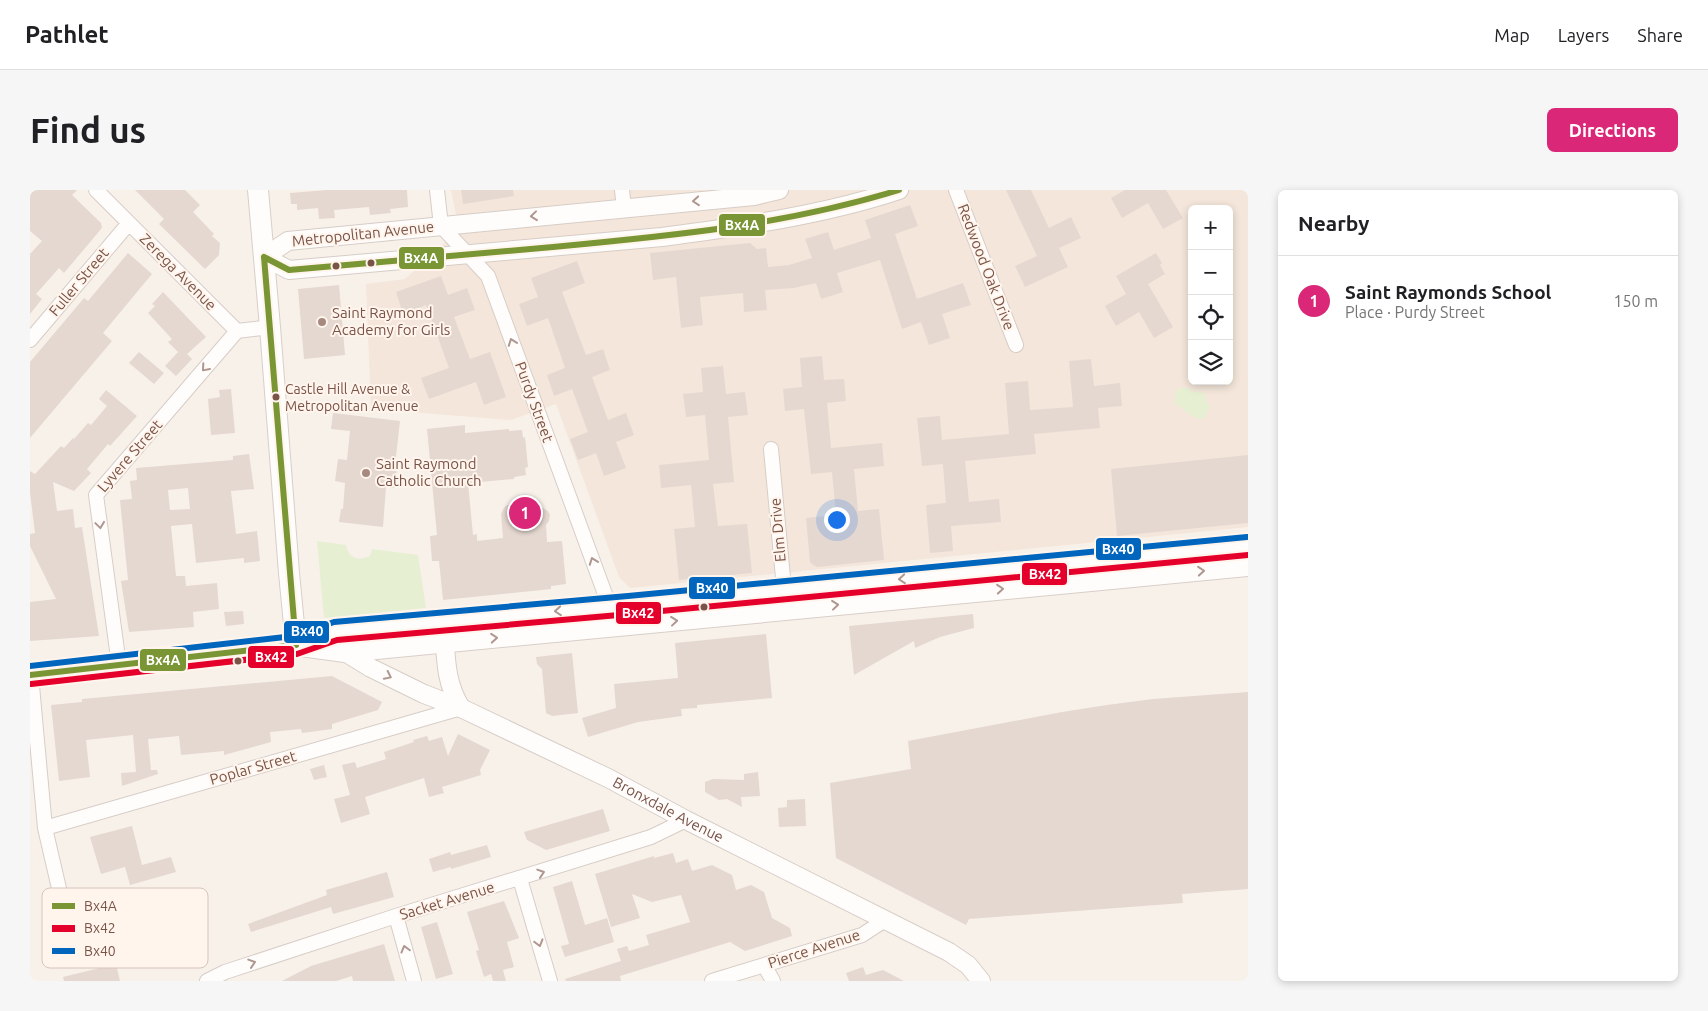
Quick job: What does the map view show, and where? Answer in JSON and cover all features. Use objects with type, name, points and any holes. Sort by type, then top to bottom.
[{"type":"main road","points":[[258,190],[296,645]]},
{"type":"main road","points":[[296,645],[345,652],[786,610],[951,584],[1152,556],[1248,546]]},
{"type":"main road","points":[[1152,556],[1154,575]]},
{"type":"main road","points":[[30,675],[296,645],[335,631],[784,590],[1154,575],[1248,566]]},
{"type":"street","name":"Zerega Avenue","points":[[96,190],[237,331]]},
{"type":"street","points":[[437,190],[441,226]]},
{"type":"street","points":[[622,190],[624,208]]},
{"type":"street","name":"Metropolitan Avenue","points":[[779,190],[759,195],[288,241],[264,257],[289,270],[662,237],[763,222],[827,210],[899,190]]},
{"type":"street","name":"Redwood Oak Drive","points":[[956,190],[1016,345]]},
{"type":"street","points":[[759,195],[763,222]]},
{"type":"street","name":"Fuller Street","points":[[30,340],[129,223]]},
{"type":"street","name":"Purdy Street","points":[[441,226],[488,276],[605,594],[608,627]]},
{"type":"street","points":[[237,331],[270,327]]},
{"type":"street","name":"Lyvere Street","points":[[119,666],[96,495],[237,331]]},
{"type":"street","name":"Elm Drive","points":[[771,449],[786,610]]},
{"type":"street","points":[[444,621],[448,683],[453,696],[461,708]]},
{"type":"street","name":"Bronxdale Avenue","points":[[345,652],[371,668],[424,694],[461,708],[608,778],[686,820],[885,920],[958,958],[968,965],[981,981]]},
{"type":"street","points":[[30,675],[45,828],[59,888]]},
{"type":"street","name":"Poplar Street","points":[[45,828],[461,708]]},
{"type":"street","name":"Sacket Avenue","points":[[207,981],[228,977],[396,916],[650,837],[686,820]]},
{"type":"street","points":[[520,879],[550,981]]},
{"type":"street","points":[[396,916],[414,981]]},
{"type":"street","name":"Pierce Avenue","points":[[712,981],[862,935],[885,920]]},
{"type":"street","points":[[764,965],[773,981]]},
{"type":"shaded area","points":[[451,190],[1248,190],[1248,527],[630,588],[619,577],[556,404],[511,420],[371,407],[366,284],[405,279],[459,230]]},
{"type":"green space","points":[[1190,388],[1193,393],[1199,391],[1205,394],[1206,402],[1210,406],[1204,419],[1192,416],[1175,404],[1177,389]]},
{"type":"green space","points":[[317,541],[346,545],[349,553],[355,558],[370,556],[372,549],[418,555],[426,608],[324,618]]},
{"type":"building","points":[[30,190],[77,190],[72,195],[101,223],[102,228],[64,273],[59,268],[36,294],[42,299],[30,314],[30,254],[42,241],[30,231]]},
{"type":"building","points":[[135,190],[185,190],[200,205],[193,212],[220,243],[219,255],[205,269],[159,224],[164,219]]},
{"type":"building","points":[[327,190],[407,190],[408,207],[390,209],[391,213],[370,215],[369,207],[334,210],[335,218],[319,219],[318,208],[297,210],[297,204],[291,204],[290,193]]},
{"type":"building","points":[[461,190],[513,190],[514,196],[463,204]]},
{"type":"building","points":[[1006,190],[1031,190],[1049,228],[1071,217],[1081,238],[1059,248],[1068,267],[1025,287],[1015,266],[1037,256]]},
{"type":"building","points":[[1125,190],[1166,190],[1183,218],[1163,229],[1148,203],[1122,218],[1111,198]]},
{"type":"building","points":[[910,205],[918,226],[895,234],[917,299],[963,283],[971,305],[942,314],[950,338],[929,345],[921,322],[902,329],[880,260],[837,273],[843,292],[821,299],[816,283],[794,288],[765,290],[767,310],[744,312],[743,293],[700,297],[703,325],[681,328],[676,277],[653,280],[650,253],[750,243],[757,249],[766,248],[768,267],[789,265],[812,258],[805,239],[828,232],[834,250],[871,238],[865,220]]},
{"type":"building","points":[[128,253],[152,274],[103,333],[112,341],[30,438],[30,362],[84,298],[88,301]]},
{"type":"building","points":[[1156,253],[1162,263],[1160,265],[1165,274],[1148,284],[1173,327],[1154,338],[1139,312],[1116,326],[1105,306],[1126,294],[1116,276]]},
{"type":"building","points":[[577,261],[585,283],[562,292],[586,355],[603,349],[610,370],[592,377],[608,420],[626,413],[634,435],[616,442],[626,468],[604,476],[596,453],[578,460],[570,439],[588,432],[572,389],[554,396],[547,375],[565,368],[548,318],[527,326],[519,304],[538,297],[531,278]]},
{"type":"building","points":[[441,276],[448,295],[467,288],[475,310],[454,317],[470,359],[490,352],[506,397],[484,405],[476,382],[429,399],[421,378],[449,368],[426,305],[403,314],[396,292]]},
{"type":"building","name":"Saint Raymond Academy for Girls","points":[[339,285],[345,355],[304,359],[298,289]]},
{"type":"building","points":[[163,292],[206,337],[187,354],[192,359],[176,376],[165,366],[178,352],[168,342],[172,339],[148,313],[155,306],[152,304]]},
{"type":"building","points":[[139,352],[164,373],[154,384],[129,363]]},
{"type":"building","points":[[822,356],[824,380],[844,379],[846,401],[827,403],[831,448],[882,443],[884,466],[854,469],[858,511],[879,509],[884,560],[817,567],[810,562],[806,518],[836,515],[832,472],[811,474],[804,409],[785,411],[783,389],[802,387],[800,358]]},
{"type":"building","points":[[1091,359],[1094,386],[1120,383],[1122,406],[1098,408],[1100,428],[1034,434],[1036,454],[965,461],[969,502],[999,499],[1001,522],[951,526],[953,551],[930,553],[926,505],[946,503],[943,464],[922,466],[917,418],[940,416],[942,440],[1009,434],[1005,383],[1028,381],[1030,410],[1073,407],[1069,361]]},
{"type":"building","points":[[723,366],[726,394],[745,392],[748,415],[728,417],[734,482],[713,484],[718,526],[747,524],[752,573],[679,580],[674,529],[695,527],[691,485],[661,488],[659,465],[709,460],[705,415],[686,417],[683,394],[703,392],[701,368]]},
{"type":"building","points":[[231,389],[235,433],[211,435],[208,399],[220,397],[219,390]]},
{"type":"building","points":[[106,390],[137,416],[110,446],[108,444],[87,469],[91,473],[74,491],[53,482],[57,511],[73,509],[75,528],[82,527],[99,636],[30,641],[30,602],[56,599],[30,546],[30,534],[35,533],[30,493],[30,471],[35,474],[61,446],[64,448],[88,423],[91,425],[107,406],[99,399]]},
{"type":"building","name":"Saint Raymond Catholic Church","points":[[333,413],[400,421],[395,465],[397,465],[395,488],[386,487],[383,527],[339,522],[341,509],[343,509],[345,483],[335,481],[338,459],[347,460],[350,431],[331,429]]},
{"type":"building","points":[[465,425],[465,433],[509,429],[509,431],[522,430],[523,438],[525,437],[528,467],[525,468],[526,475],[514,477],[514,479],[468,483],[473,535],[477,534],[477,541],[503,538],[501,514],[507,505],[513,506],[518,511],[543,508],[550,515],[546,525],[547,542],[562,541],[566,584],[551,586],[551,589],[443,600],[439,561],[432,561],[430,536],[437,535],[427,429]]},
{"type":"building","points":[[249,454],[254,489],[231,491],[236,534],[257,531],[260,561],[244,563],[244,558],[196,563],[192,524],[171,526],[176,576],[185,576],[186,586],[217,583],[219,609],[193,612],[194,627],[129,632],[121,581],[128,580],[120,500],[132,499],[130,481],[137,480],[136,468],[233,460],[233,456]],"holes":[[[188,488],[190,509],[170,510],[168,490]]]},
{"type":"building","points":[[1248,455],[1248,523],[1117,536],[1111,469]]},
{"type":"building","points":[[243,611],[244,624],[226,626],[224,612]]},
{"type":"building","points":[[973,614],[974,628],[940,637],[915,648],[914,641],[854,675],[849,626]]},
{"type":"building","points":[[766,634],[772,698],[697,705],[697,708],[681,709],[682,716],[638,722],[588,737],[582,718],[616,708],[614,684],[678,678],[675,643]]},
{"type":"building","points":[[572,653],[578,713],[552,716],[546,713],[542,669],[537,664],[536,657]]},
{"type":"building","points":[[332,676],[382,702],[378,710],[332,724],[332,729],[302,733],[301,729],[270,732],[271,742],[224,755],[224,751],[181,755],[179,736],[148,739],[151,770],[157,770],[158,774],[122,786],[121,773],[136,772],[133,735],[86,740],[90,777],[59,781],[51,705],[82,702],[82,699]]},
{"type":"building","points":[[1248,692],[1248,889],[1182,894],[1183,903],[969,919],[966,925],[836,858],[830,783],[911,769],[908,741],[1107,705],[1153,699]]},
{"type":"building","points":[[458,734],[490,750],[480,770],[481,775],[442,787],[444,793],[429,797],[424,778],[365,797],[370,814],[341,823],[334,799],[350,795],[342,765],[355,762],[357,768],[386,759],[384,752],[427,736],[429,741],[442,737],[448,756]]},
{"type":"building","points":[[324,765],[327,777],[314,780],[310,769]]},
{"type":"building","points":[[758,772],[760,796],[741,797],[742,807],[727,799],[719,800],[705,792],[705,782],[713,779],[744,780],[744,774]]},
{"type":"building","points":[[805,799],[806,826],[779,827],[778,808],[787,807],[787,800]]},
{"type":"building","points":[[603,809],[610,831],[546,850],[527,840],[524,832]]},
{"type":"building","points":[[132,826],[142,865],[171,857],[176,872],[130,885],[125,867],[101,874],[90,837]]},
{"type":"building","points":[[487,845],[491,857],[451,869],[451,867],[433,872],[429,859],[450,852],[451,855]]},
{"type":"building","points":[[673,853],[676,863],[688,859],[692,871],[712,865],[732,875],[736,890],[751,885],[764,892],[772,918],[790,928],[792,936],[745,951],[730,942],[620,976],[621,981],[566,981],[565,979],[621,961],[617,949],[627,946],[629,951],[649,945],[646,935],[690,922],[681,895],[652,902],[632,894],[640,918],[611,927],[595,874],[654,856],[654,858]]},
{"type":"building","points":[[387,872],[394,897],[333,914],[331,907],[251,932],[248,924],[327,895],[326,890]]},
{"type":"building","points":[[572,881],[585,925],[607,918],[614,942],[565,957],[561,946],[569,944],[553,887]]},
{"type":"building","points":[[504,901],[519,938],[507,942],[514,967],[503,970],[506,981],[493,981],[491,974],[484,977],[476,951],[479,950],[467,912]]},
{"type":"building","points":[[437,922],[453,974],[436,979],[421,927]]},
{"type":"building","points":[[384,944],[395,981],[353,981],[352,976],[336,981],[282,981],[311,966]]},
{"type":"building","points":[[863,967],[866,975],[883,970],[904,981],[849,981],[846,973]]},
{"type":"building","points":[[100,968],[117,968],[120,981],[64,981],[63,977]]},
{"type":"transit line","name":"Bx4A","points":[[264,257],[289,270],[641,238],[771,221],[856,202],[899,190]]},
{"type":"transit line","name":"Bx4A","points":[[264,257],[296,645]]},
{"type":"transit line","name":"Bx40","points":[[30,666],[294,636],[334,622],[1247,537]]},
{"type":"transit line","name":"Bx42","points":[[31,684],[297,654],[337,640],[1248,555]]},
{"type":"transit line","name":"Bx4A","points":[[30,675],[296,645]]},
{"type":"place","name":"Saint Raymond Academy for Girls","points":[[322,322]]},
{"type":"place","name":"Castle Hill Avenue & Metropolitan Avenue","points":[[276,397]]},
{"type":"place","name":"Saint Raymond Catholic Church","points":[[366,473]]},
{"type":"place","name":"Saint Raymonds School","points":[[525,513]]}]
